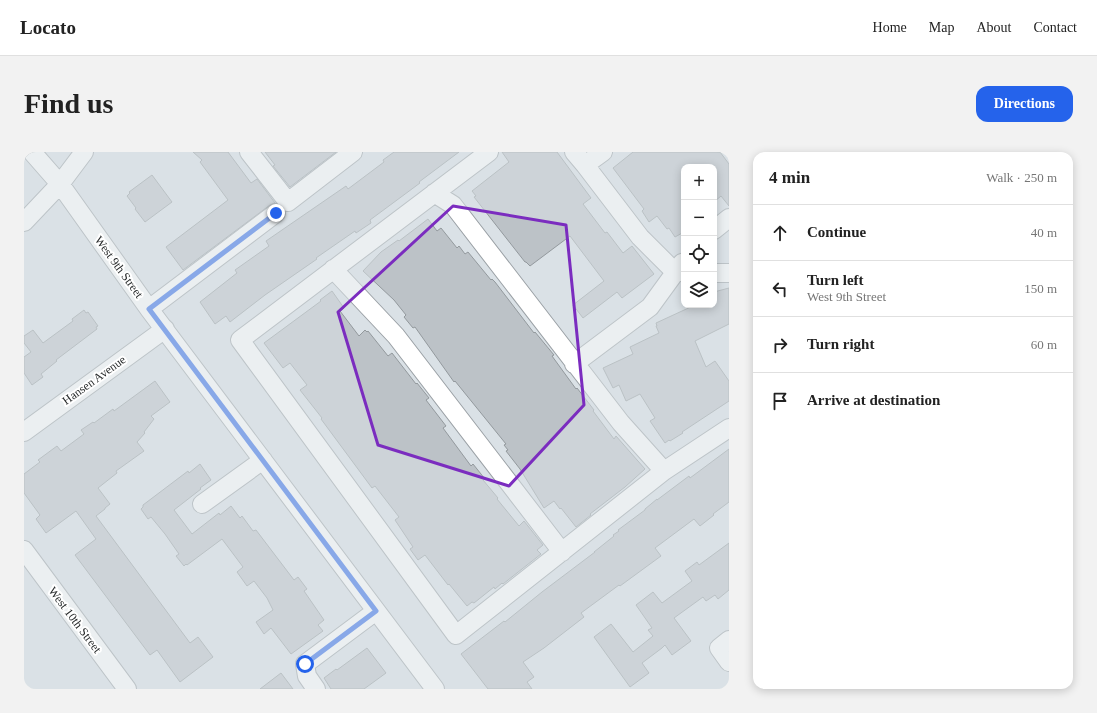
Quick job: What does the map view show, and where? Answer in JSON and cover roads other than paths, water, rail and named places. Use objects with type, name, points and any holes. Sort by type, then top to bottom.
[{"type":"street","name":"West 9th Street","points":[[32,152],[60,184],[149,309],[435,689]]},
{"type":"street","points":[[24,222],[60,184],[84,152]]},
{"type":"street","points":[[249,152],[288,202],[353,152]]},
{"type":"street","points":[[489,152],[240,340],[456,635],[664,471],[729,428]]},
{"type":"street","points":[[574,364],[650,307],[681,268],[640,237],[580,158],[602,152]]},
{"type":"street","points":[[434,193],[453,205],[574,364],[621,423],[664,471]]},
{"type":"street","points":[[149,309],[276,213]]},
{"type":"street","points":[[717,228],[729,218]]},
{"type":"street","points":[[334,269],[396,336],[562,552]]},
{"type":"street","points":[[717,273],[729,273]]},
{"type":"street","name":"Hansen Avenue","points":[[24,432],[165,329]]},
{"type":"street","points":[[202,504],[263,460]]},
{"type":"street","name":"West 10th Street","points":[[24,550],[127,689]]},
{"type":"street","points":[[316,689],[307,676],[305,664],[376,611]]}]
